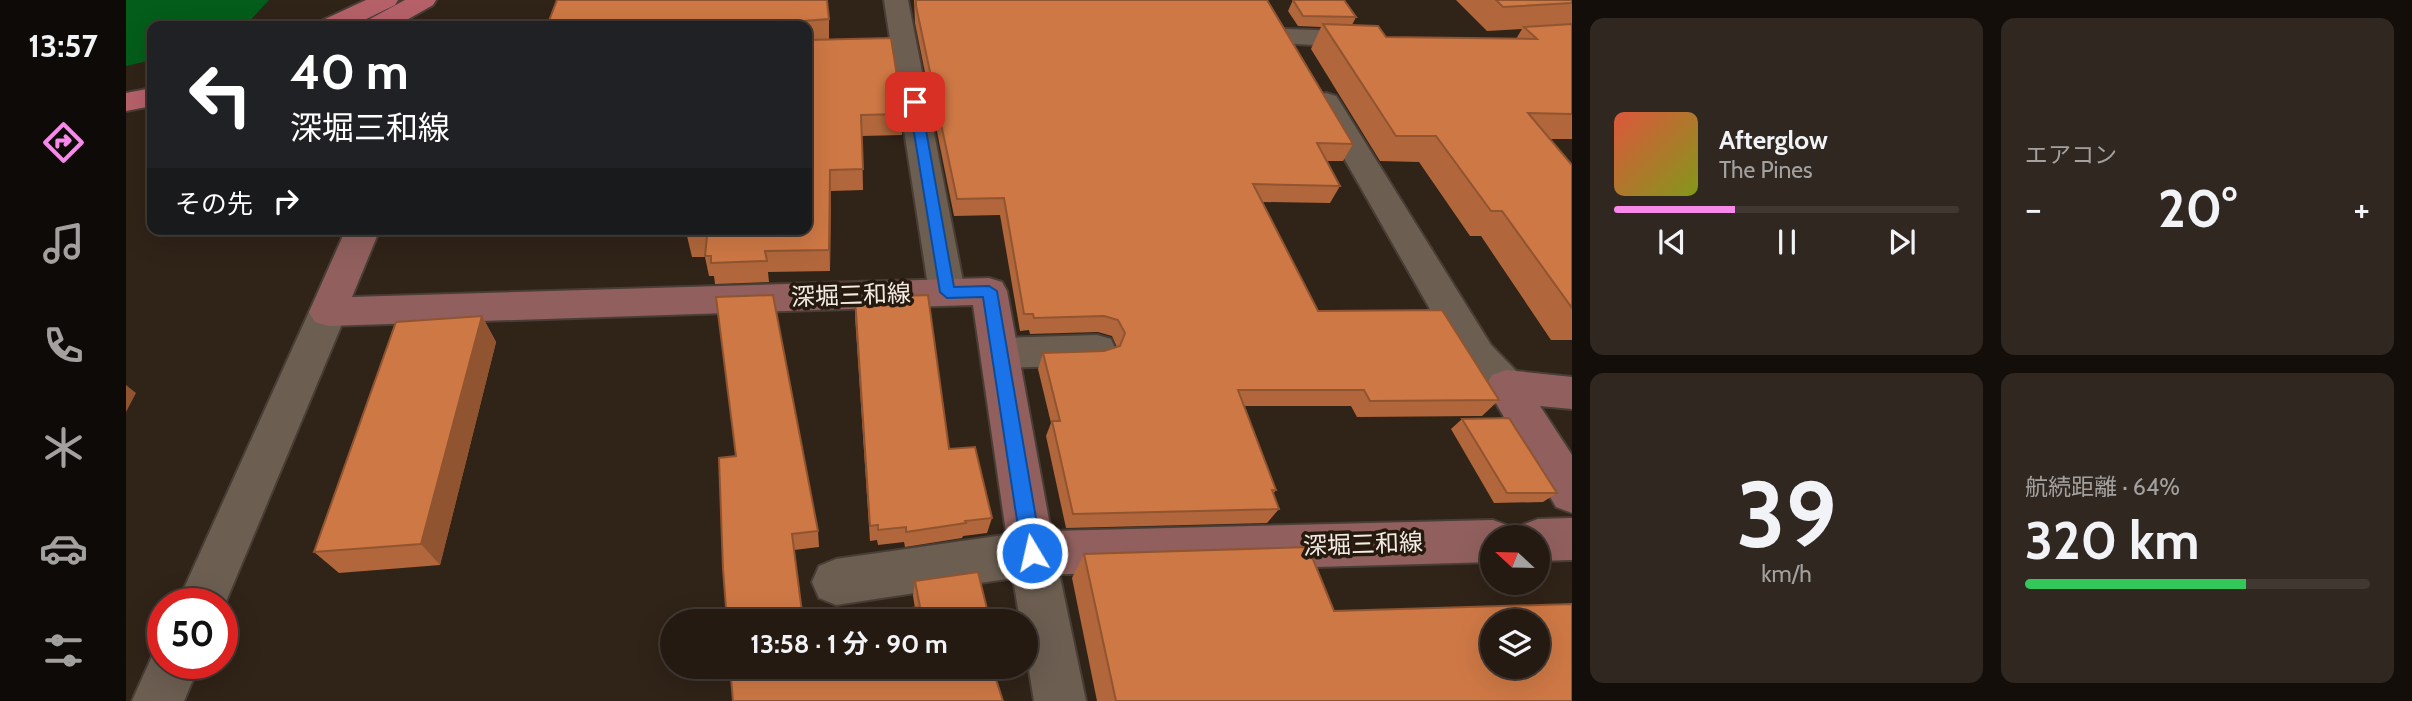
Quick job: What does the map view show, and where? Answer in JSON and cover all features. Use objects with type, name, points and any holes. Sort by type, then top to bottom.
[{"type":"main road","points":[[342,21],[386,0]]},
{"type":"main road","points":[[386,21],[424,0]]},
{"type":"main road","points":[[126,82],[147,78]]},
{"type":"main road","points":[[126,102],[147,98]]},
{"type":"main road","points":[[344,311],[362,235]]},
{"type":"main road","name":"深堀三和線","points":[[344,311],[989,291],[1032,553],[1480,541]]},
{"type":"main road","points":[[1506,386],[1572,394]]},
{"type":"main road","points":[[1506,386],[1572,493]]},
{"type":"main road","points":[[1550,540],[1572,539]]},
{"type":"street","points":[[896,0],[893,49],[947,292]]},
{"type":"street","points":[[1399,41],[1282,28],[1477,356],[1506,386]]},
{"type":"street","points":[[209,588],[344,311]]},
{"type":"street","points":[[1001,353],[1097,350]]},
{"type":"street","points":[[836,582],[1032,553],[1060,701]]},
{"type":"street","points":[[158,701],[168,679]]},
{"type":"green space","points":[[126,0],[269,0],[250,21],[147,21],[147,61],[126,66]]},
{"type":"building","points":[[557,0],[827,0],[829,19],[804,21],[549,21]]},
{"type":"building","points":[[916,0],[1267,0],[1353,144],[1317,143],[1340,186],[1253,184],[1318,311],[1442,310],[1499,400],[1370,401],[1364,390],[1238,390],[1276,490],[1272,490],[1279,509],[1073,514],[1052,421],[1060,421],[1043,353],[1104,351],[1120,346],[1125,333],[1118,320],[1104,316],[1034,318],[1033,314],[1024,314],[1004,198],[957,199]]},
{"type":"building","points":[[1293,0],[1344,0],[1356,17],[1303,16]]},
{"type":"building","points":[[1496,0],[1572,0],[1572,3],[1503,7]]},
{"type":"building","points":[[1323,24],[1378,26],[1386,37],[1537,39],[1524,27],[1572,24],[1572,114],[1528,113],[1572,165],[1572,308],[1502,211],[1491,211],[1436,136],[1396,136]]},
{"type":"building","points":[[891,38],[903,114],[861,115],[863,169],[830,170],[829,250],[765,251],[767,261],[711,263],[711,256],[705,256],[707,236],[687,235],[812,235],[812,40]]},
{"type":"building","points":[[773,295],[818,531],[792,534],[802,609],[726,609],[719,458],[736,456],[716,297]]},
{"type":"building","points":[[928,295],[949,449],[975,447],[992,518],[906,532],[906,527],[878,530],[878,525],[870,526],[855,298]]},
{"type":"building","points":[[482,316],[421,544],[314,552],[396,322]]},
{"type":"building","points":[[1509,418],[1557,493],[1507,493],[1462,419]]},
{"type":"building","points":[[1308,547],[1334,611],[1572,604],[1572,701],[1116,701],[1084,554]]},
{"type":"building","points":[[978,572],[987,609],[902,609],[920,607],[915,581]]},
{"type":"building","points":[[731,679],[996,679],[1003,701],[733,701]]},
{"type":"route","points":[[915,102],[947,292],[989,291],[1032,553]]}]
